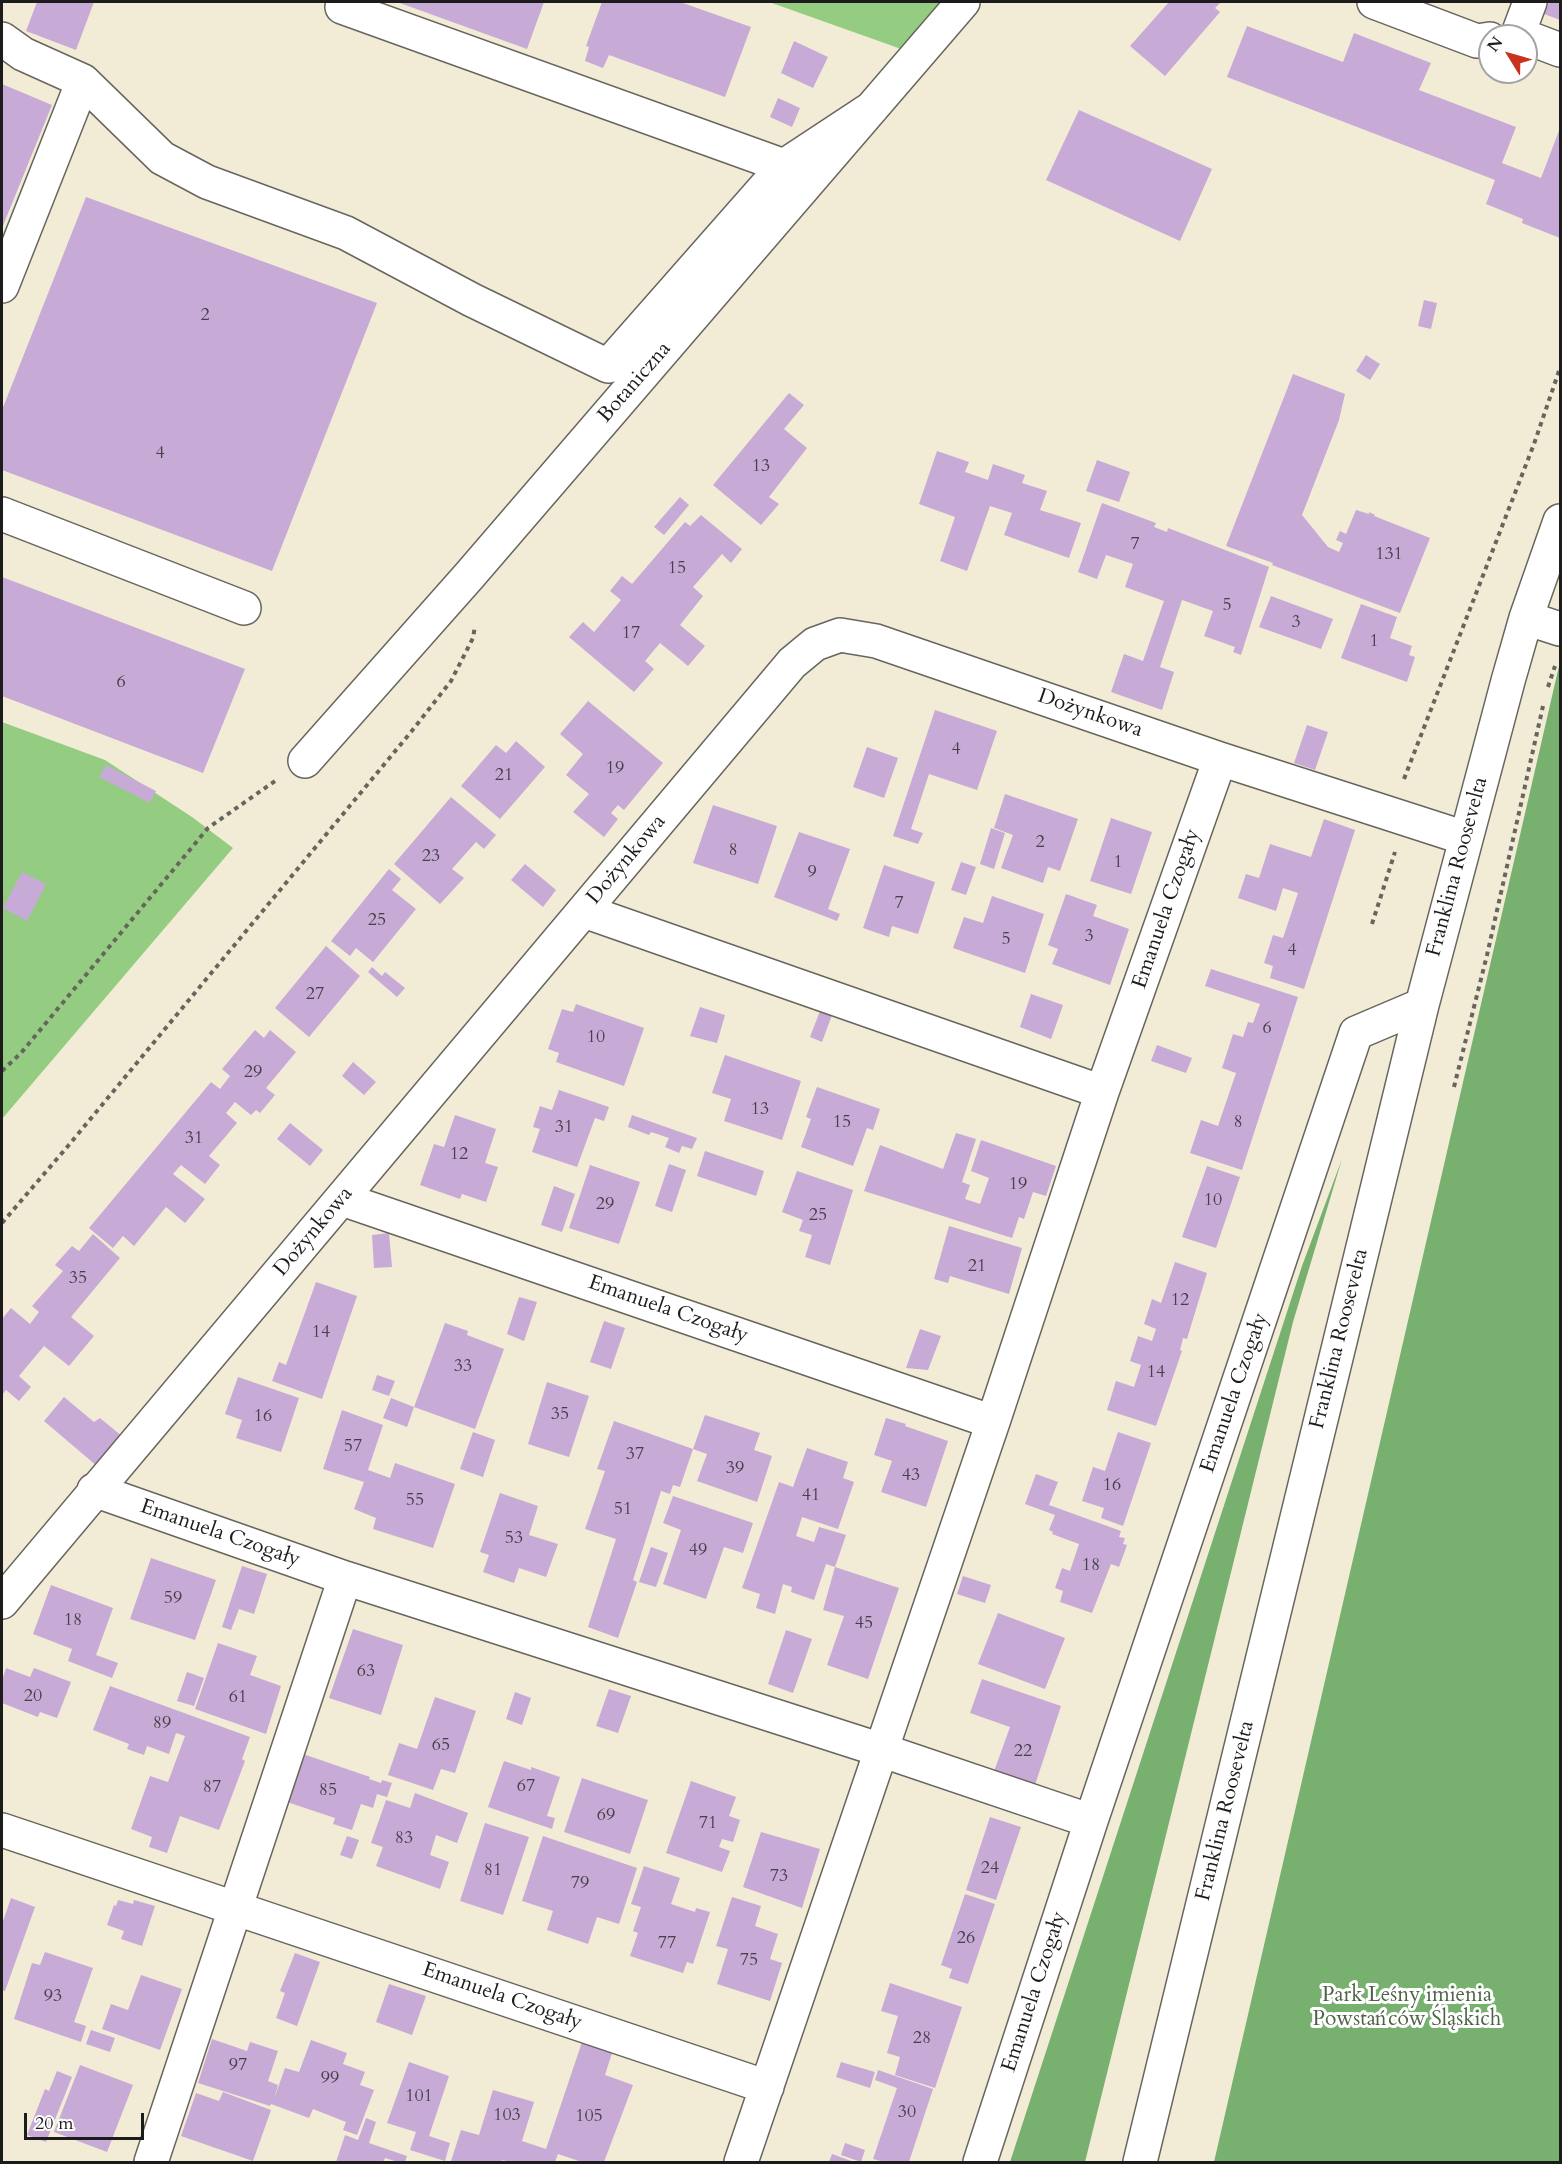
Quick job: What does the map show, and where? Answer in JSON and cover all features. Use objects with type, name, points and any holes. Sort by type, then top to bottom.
[{"type":"street","name":"Botaniczna","points":[[304,761],[469,576],[963,2]]},
{"type":"street","points":[[1374,2],[1478,41]]},
{"type":"street","points":[[1519,24],[1530,2]]},
{"type":"street","points":[[342,7],[784,166]]},
{"type":"street","points":[[2,39],[23,54],[83,81],[162,158],[207,182],[346,233],[472,300],[608,366],[784,166],[872,108]]},
{"type":"street","points":[[1538,44],[1560,50]]},
{"type":"street","points":[[2,286],[83,81]]},
{"type":"street","points":[[2,514],[244,608]]},
{"type":"street","name":"Franklina Roosevelta","points":[[1140,2163],[1464,838],[1526,618],[1560,521]]},
{"type":"street","points":[[1526,618],[1560,628]]},
{"type":"street","name":"Dożynkowa","points":[[2,1602],[792,663],[815,644],[840,635],[876,641],[1220,759],[1464,838]]},
{"type":"street","name":"Emanuela Czogały","points":[[741,2163],[993,1422],[1102,1092],[1220,759]]},
{"type":"street","points":[[584,911],[1102,1092]]},
{"type":"street","name":"Emanuela Czogały","points":[[980,2163],[1091,1821],[1356,1033],[1422,1005]]},
{"type":"street","name":"Emanuela Czogały","points":[[342,1199],[993,1422]]},
{"type":"street","name":"Emanuela Czogały","points":[[94,1490],[345,1578],[880,1750],[1091,1821]]},
{"type":"street","points":[[151,2163],[345,1578]]},
{"type":"street","name":"Emanuela Czogały","points":[[2,1830],[767,2086]]},
{"type":"path","points":[[1372,924],[1396,846],[1391,814],[1422,728],[1534,444],[1560,368]]},
{"type":"path","points":[[2,1223],[358,799],[451,681],[473,638],[479,601],[469,576]]},
{"type":"path","points":[[1547,691],[1557,661]]},
{"type":"path","points":[[1454,1087],[1487,955],[1544,702]]},
{"type":"path","points":[[2,1071],[21,1053],[208,828],[304,761]]},
{"type":"green space","points":[[769,2],[944,2],[904,50]]},
{"type":"green space","name":"Park Leśny imienia Powstańców Śląskich","points":[[1559,666],[1560,2162],[1214,2162]]},
{"type":"green space","points":[[2,722],[105,760],[192,817],[233,848],[2,1119]]},
{"type":"green space","points":[[1342,1159],[1293,1322],[1085,2162],[1010,2162],[1302,1266]]},
{"type":"building","points":[[37,2],[94,2],[76,50],[26,31]]},
{"type":"building","points":[[397,2],[544,2],[527,49]]},
{"type":"building","points":[[602,2],[680,2],[751,27],[725,97],[609,55],[603,68],[585,61],[589,47],[586,46]]},
{"type":"building","points":[[1169,2],[1221,2],[1215,8],[1220,12],[1165,76],[1130,46]]},
{"type":"building","points":[[1549,2],[1560,2],[1560,20],[1544,14]]},
{"type":"building","points":[[1247,26],[1343,62],[1354,33],[1431,63],[1419,90],[1516,127],[1502,163],[1541,178],[1560,128],[1560,238],[1522,223],[1523,219],[1486,204],[1495,180],[1227,77]]},
{"type":"building","points":[[794,41],[828,57],[813,88],[781,73]]},
{"type":"building","points":[[2,84],[52,105],[2,228]]},
{"type":"building","points":[[778,98],[800,108],[792,127],[770,117]]},
{"type":"building","points":[[1079,110],[1212,169],[1180,241],[1046,180]]},
{"type":"building","points":[[86,197],[377,303],[272,571],[2,470],[2,410]]},
{"type":"building","points":[[1424,300],[1437,303],[1431,329],[1418,326]]},
{"type":"building","points":[[1366,355],[1380,364],[1370,380],[1356,371]]},
{"type":"building","points":[[1293,374],[1345,394],[1339,420],[1302,515],[1328,547],[1339,552],[1343,543],[1336,540],[1340,531],[1346,534],[1356,510],[1369,514],[1369,512],[1430,538],[1400,613],[1226,546]]},
{"type":"building","points":[[789,393],[804,405],[784,429],[807,448],[769,497],[779,504],[761,525],[713,485]]},
{"type":"building","points":[[937,451],[969,462],[965,472],[988,480],[993,464],[1025,475],[1022,483],[1047,491],[1040,510],[1081,523],[1069,558],[1004,535],[1012,513],[990,506],[967,571],[940,561],[955,517],[919,504]]},
{"type":"building","points":[[1097,460],[1130,472],[1119,502],[1086,491]]},
{"type":"building","points":[[680,497],[689,505],[664,535],[654,527]]},
{"type":"building","points":[[1102,503],[1156,523],[1154,527],[1167,532],[1168,528],[1269,567],[1241,655],[1233,652],[1235,647],[1204,636],[1213,611],[1182,600],[1160,667],[1174,672],[1162,710],[1111,692],[1124,654],[1143,661],[1164,601],[1125,587],[1133,564],[1106,555],[1097,579],[1078,572]]},
{"type":"building","points":[[701,515],[742,549],[731,563],[722,554],[693,587],[703,596],[680,625],[705,646],[688,666],[660,643],[645,661],[654,669],[634,692],[569,637],[583,622],[594,632],[621,600],[610,591],[622,576],[632,584],[685,522],[690,526]]},
{"type":"building","points":[[2,577],[245,669],[203,773],[2,696]]},
{"type":"building","points":[[1271,596],[1333,619],[1321,649],[1259,627]]},
{"type":"building","points":[[1361,604],[1397,617],[1390,638],[1412,646],[1409,655],[1415,657],[1407,682],[1341,658]]},
{"type":"building","points":[[588,701],[663,763],[624,810],[618,805],[611,813],[618,819],[604,837],[573,812],[589,794],[566,775],[583,754],[560,734]]},
{"type":"building","points":[[935,710],[997,731],[977,790],[929,774],[911,829],[923,833],[918,844],[893,836]]},
{"type":"building","points":[[1307,725],[1328,732],[1315,770],[1294,763]]},
{"type":"building","points":[[516,741],[545,767],[500,819],[461,786],[496,745],[506,753]]},
{"type":"building","points":[[867,747],[898,758],[884,798],[853,787]]},
{"type":"building","points":[[106,765],[156,791],[150,803],[99,777]]},
{"type":"building","points":[[1005,794],[1078,819],[1060,871],[1048,867],[1043,883],[1001,868],[1013,835],[994,828]]},
{"type":"building","points":[[451,797],[496,835],[484,849],[476,842],[452,869],[464,878],[440,904],[394,864]]},
{"type":"building","points":[[713,805],[777,826],[758,884],[693,863]]},
{"type":"building","points":[[1111,818],[1152,832],[1131,894],[1090,881]]},
{"type":"building","points":[[1324,819],[1355,830],[1304,989],[1270,978],[1273,966],[1264,963],[1273,935],[1283,938],[1298,893],[1283,888],[1276,911],[1238,898],[1246,874],[1259,878],[1270,844],[1311,857]]},
{"type":"building","points":[[991,828],[1005,833],[994,869],[980,864]]},
{"type":"building","points":[[799,832],[850,849],[828,909],[840,914],[837,921],[774,897]]},
{"type":"building","points":[[961,862],[976,867],[966,895],[951,890]]},
{"type":"building","points":[[525,864],[556,890],[543,907],[511,880]]},
{"type":"building","points":[[884,865],[935,882],[918,934],[892,926],[889,937],[863,928]]},
{"type":"building","points":[[389,869],[401,879],[392,890],[416,909],[373,962],[356,948],[350,956],[331,941]]},
{"type":"building","points":[[22,872],[46,884],[27,921],[3,908]]},
{"type":"building","points":[[1066,894],[1097,905],[1093,916],[1129,929],[1110,985],[1052,964],[1058,949],[1048,945]]},
{"type":"building","points":[[992,896],[1044,914],[1025,973],[953,948],[964,917],[983,923]]},
{"type":"building","points":[[326,946],[360,976],[309,1037],[275,1008]]},
{"type":"building","points":[[372,967],[382,976],[385,972],[405,988],[397,997],[368,972]]},
{"type":"building","points":[[1211,969],[1298,997],[1242,1170],[1190,1153],[1201,1120],[1218,1126],[1236,1073],[1222,1068],[1233,1034],[1243,1037],[1248,1022],[1253,1023],[1260,1004],[1205,986]]},
{"type":"building","points":[[1031,994],[1063,1005],[1051,1039],[1020,1027]]},
{"type":"building","points":[[576,1004],[644,1028],[624,1086],[556,1062],[559,1053],[548,1049],[562,1009],[573,1012]]},
{"type":"building","points":[[700,1007],[725,1015],[717,1043],[690,1036]]},
{"type":"building","points":[[820,1011],[832,1015],[822,1042],[810,1037]]},
{"type":"building","points":[[255,1030],[264,1038],[270,1030],[296,1052],[266,1088],[275,1095],[260,1113],[256,1110],[251,1115],[235,1102],[226,1113],[237,1123],[209,1156],[220,1165],[205,1184],[181,1165],[173,1174],[205,1199],[185,1223],[166,1207],[134,1246],[123,1236],[113,1248],[89,1228],[211,1082],[220,1089],[230,1076],[222,1069]]},
{"type":"building","points":[[1157,1045],[1192,1058],[1186,1073],[1151,1061]]},
{"type":"building","points":[[725,1055],[801,1081],[782,1140],[724,1121],[731,1099],[712,1093]]},
{"type":"building","points":[[353,1062],[376,1082],[364,1095],[342,1076]]},
{"type":"building","points":[[817,1087],[880,1109],[873,1130],[867,1128],[853,1166],[801,1147],[811,1119],[806,1117]]},
{"type":"building","points":[[559,1090],[609,1107],[604,1121],[595,1118],[577,1167],[532,1152],[540,1129],[533,1127],[540,1106],[552,1110]]},
{"type":"building","points":[[455,1115],[496,1129],[485,1163],[498,1167],[486,1202],[462,1194],[460,1199],[420,1185],[434,1144],[444,1147]]},
{"type":"building","points":[[632,1115],[697,1138],[692,1149],[682,1146],[679,1153],[665,1147],[669,1138],[651,1132],[649,1135],[628,1127]]},
{"type":"building","points":[[290,1123],[323,1150],[310,1166],[277,1139]]},
{"type":"building","points":[[956,1133],[976,1139],[962,1182],[970,1185],[965,1199],[980,1204],[989,1178],[971,1171],[981,1140],[1056,1166],[1046,1196],[1033,1192],[1024,1219],[1019,1217],[1012,1238],[864,1191],[880,1145],[943,1169]]},
{"type":"building","points":[[705,1151],[764,1171],[756,1196],[697,1176]]},
{"type":"building","points":[[669,1164],[686,1170],[672,1212],[655,1206]]},
{"type":"building","points":[[590,1165],[640,1182],[619,1244],[569,1228]]},
{"type":"building","points":[[1207,1166],[1240,1177],[1216,1248],[1182,1237]]},
{"type":"building","points":[[797,1171],[853,1190],[830,1265],[805,1257],[812,1235],[799,1231],[803,1220],[782,1212]]},
{"type":"building","points":[[554,1186],[575,1194],[562,1232],[541,1225]]},
{"type":"building","points":[[949,1226],[1022,1248],[1009,1294],[950,1276],[948,1283],[934,1279]]},
{"type":"building","points":[[389,1233],[392,1267],[374,1268],[372,1235]]},
{"type":"building","points":[[93,1234],[120,1258],[71,1317],[94,1336],[69,1366],[44,1346],[19,1376],[31,1387],[19,1401],[6,1390],[2,1395],[2,1319],[11,1308],[30,1324],[39,1312],[32,1306],[63,1271],[55,1265],[72,1246],[79,1251]]},
{"type":"building","points":[[1175,1262],[1207,1273],[1187,1339],[1183,1338],[1180,1350],[1182,1351],[1156,1426],[1107,1410],[1116,1381],[1134,1387],[1141,1365],[1130,1361],[1138,1336],[1152,1341],[1156,1329],[1144,1324],[1152,1299],[1161,1303]]},
{"type":"building","points":[[316,1282],[357,1296],[322,1399],[272,1381],[279,1362],[286,1365]]},
{"type":"building","points":[[519,1297],[537,1302],[524,1341],[507,1334]]},
{"type":"building","points":[[604,1321],[625,1328],[611,1369],[590,1362]]},
{"type":"building","points":[[445,1323],[468,1331],[467,1335],[504,1349],[475,1429],[414,1407]]},
{"type":"building","points":[[920,1329],[941,1336],[928,1370],[906,1368]]},
{"type":"building","points":[[377,1375],[395,1381],[389,1396],[372,1390]]},
{"type":"building","points":[[238,1377],[299,1398],[281,1452],[236,1438],[242,1420],[225,1414]]},
{"type":"building","points":[[547,1382],[589,1396],[569,1457],[528,1444]]},
{"type":"building","points":[[64,1397],[94,1422],[100,1418],[123,1437],[98,1467],[44,1421]]},
{"type":"building","points":[[391,1398],[414,1407],[407,1427],[383,1418]]},
{"type":"building","points":[[342,1410],[383,1425],[368,1470],[390,1478],[395,1463],[455,1484],[433,1548],[373,1529],[376,1518],[354,1509],[364,1482],[323,1469]]},
{"type":"building","points":[[705,1415],[760,1433],[754,1450],[772,1456],[757,1502],[697,1481],[707,1454],[693,1449]]},
{"type":"building","points":[[886,1418],[948,1441],[926,1507],[881,1492],[892,1461],[874,1455]]},
{"type":"building","points":[[614,1421],[693,1449],[680,1487],[673,1485],[670,1494],[661,1491],[633,1580],[637,1582],[618,1638],[588,1627],[616,1539],[585,1529],[605,1471],[597,1469]]},
{"type":"building","points":[[473,1432],[495,1440],[483,1477],[460,1469]]},
{"type":"building","points":[[1118,1432],[1151,1443],[1123,1526],[1101,1518],[1104,1508],[1082,1501],[1093,1467],[1105,1471]]},
{"type":"building","points":[[807,1448],[848,1462],[843,1478],[854,1482],[838,1529],[802,1517],[796,1536],[814,1542],[819,1527],[846,1535],[835,1567],[826,1564],[814,1600],[791,1592],[792,1587],[783,1584],[775,1614],[756,1608],[760,1594],[742,1588],[779,1482],[793,1487]]},
{"type":"building","points":[[1036,1474],[1058,1482],[1049,1505],[1121,1531],[1119,1537],[1125,1538],[1123,1544],[1127,1545],[1119,1567],[1111,1564],[1092,1613],[1060,1602],[1063,1591],[1055,1588],[1062,1568],[1070,1571],[1079,1544],[1052,1534],[1053,1532],[1049,1530],[1055,1515],[1025,1504]]},
{"type":"building","points":[[500,1493],[538,1506],[529,1535],[558,1544],[546,1577],[519,1568],[514,1583],[483,1572],[489,1555],[480,1552]]},
{"type":"building","points":[[673,1496],[753,1523],[743,1553],[724,1547],[706,1599],[663,1584],[681,1530],[663,1523]]},
{"type":"building","points":[[651,1547],[668,1553],[656,1587],[639,1582]]},
{"type":"building","points":[[151,1558],[216,1580],[195,1640],[130,1619]]},
{"type":"building","points":[[242,1566],[267,1574],[254,1614],[239,1609],[231,1630],[222,1627]]},
{"type":"building","points":[[835,1567],[899,1588],[868,1679],[827,1665],[844,1616],[823,1610]]},
{"type":"building","points":[[963,1576],[991,1585],[985,1603],[957,1594]]},
{"type":"building","points":[[51,1585],[113,1608],[96,1655],[118,1663],[112,1678],[68,1661],[72,1649],[33,1634]]},
{"type":"building","points":[[998,1613],[1065,1638],[1045,1689],[978,1664]]},
{"type":"building","points":[[353,1629],[403,1645],[381,1715],[329,1698]]},
{"type":"building","points":[[786,1630],[812,1639],[793,1693],[768,1684]]},
{"type":"building","points":[[218,1643],[257,1656],[250,1675],[281,1686],[266,1734],[195,1709]]},
{"type":"building","points":[[6,1668],[30,1677],[34,1668],[71,1682],[57,1718],[40,1712],[38,1717],[2,1703],[2,1681]]},
{"type":"building","points":[[187,1672],[204,1678],[194,1706],[177,1701]]},
{"type":"building","points":[[982,1679],[1061,1706],[1033,1791],[992,1777],[1010,1727],[970,1713]]},
{"type":"building","points":[[110,1686],[250,1737],[242,1759],[245,1761],[219,1830],[180,1816],[167,1853],[149,1847],[152,1837],[131,1829],[150,1776],[168,1782],[185,1736],[176,1733],[169,1754],[147,1746],[144,1755],[127,1749],[129,1744],[93,1730]]},
{"type":"building","points":[[609,1689],[631,1696],[618,1733],[596,1726]]},
{"type":"building","points":[[515,1692],[531,1698],[522,1725],[506,1719]]},
{"type":"building","points":[[435,1697],[476,1711],[455,1773],[441,1769],[433,1790],[388,1775],[399,1743],[417,1749]]},
{"type":"building","points":[[303,1754],[381,1783],[382,1780],[392,1783],[387,1797],[377,1794],[373,1808],[361,1804],[352,1830],[333,1824],[335,1818],[287,1802]]},
{"type":"building","points":[[504,1761],[560,1777],[547,1816],[555,1818],[552,1829],[488,1807]]},
{"type":"building","points":[[582,1778],[648,1800],[630,1854],[564,1832]]},
{"type":"building","points":[[691,1781],[736,1797],[729,1816],[740,1820],[733,1842],[722,1839],[719,1847],[730,1851],[722,1872],[666,1853]]},
{"type":"building","points":[[415,1793],[468,1813],[457,1843],[436,1835],[430,1855],[449,1862],[440,1889],[376,1866],[383,1847],[371,1843],[386,1800],[410,1808]]},
{"type":"building","points":[[990,1817],[1021,1827],[996,1900],[966,1890]]},
{"type":"building","points":[[485,1823],[529,1837],[503,1915],[460,1901]]},
{"type":"building","points":[[761,1832],[820,1849],[802,1908],[743,1887]]},
{"type":"building","points":[[347,1836],[359,1840],[352,1859],[340,1855]]},
{"type":"building","points":[[543,1836],[637,1868],[619,1924],[597,1917],[588,1944],[547,1930],[553,1911],[522,1901]]},
{"type":"building","points":[[644,1866],[680,1878],[671,1904],[695,1912],[696,1908],[710,1912],[693,1964],[687,1962],[683,1973],[630,1956],[638,1933],[633,1931],[641,1907],[631,1904]]},
{"type":"building","points":[[965,1894],[995,1904],[968,1984],[949,1978],[952,1969],[941,1965]]},
{"type":"building","points":[[732,1897],[761,1906],[755,1926],[778,1934],[770,1959],[782,1963],[770,2001],[717,1984],[728,1949],[716,1946]]},
{"type":"building","points":[[11,1898],[35,1907],[5,1991],[2,1990],[2,1924]]},
{"type":"building","points":[[118,1900],[133,1904],[134,1900],[155,1906],[142,1946],[121,1939],[124,1931],[107,1925]]},
{"type":"building","points":[[45,1952],[93,1968],[74,2022],[86,2026],[81,2042],[14,2019],[32,1963],[40,1965]]},
{"type":"building","points":[[295,1953],[320,1962],[297,2026],[276,2018],[285,1993],[280,1991]]},
{"type":"building","points":[[141,1975],[182,1989],[160,2050],[102,2029],[111,2004],[128,2010]]},
{"type":"building","points":[[890,1983],[962,2007],[935,2088],[895,2075],[900,2057],[887,2053],[898,2016],[881,2011]]},
{"type":"building","points":[[389,1984],[426,1996],[412,2035],[376,2022]]},
{"type":"building","points":[[91,2030],[115,2038],[110,2052],[86,2044]]},
{"type":"building","points":[[212,2039],[247,2051],[250,2042],[278,2051],[268,2081],[278,2085],[274,2099],[285,2068],[299,2072],[311,2040],[347,2053],[343,2064],[365,2072],[360,2085],[374,2090],[357,2135],[343,2130],[346,2122],[313,2109],[309,2118],[271,2104],[270,2106],[198,2083]]},
{"type":"building","points":[[583,2039],[613,2050],[605,2075],[633,2085],[604,2162],[582,2162],[558,2154],[555,2162],[451,2161],[461,2130],[479,2135],[493,2090],[534,2102],[522,2141],[546,2149]]},
{"type":"building","points":[[409,2062],[449,2076],[429,2136],[450,2143],[445,2161],[410,2150],[416,2132],[387,2123]]},
{"type":"building","points":[[841,2062],[875,2072],[870,2088],[836,2077]]},
{"type":"building","points":[[80,2065],[133,2085],[107,2152],[54,2132]]},
{"type":"building","points":[[878,2070],[933,2089],[909,2162],[885,2162],[873,2159],[897,2088],[875,2080]]},
{"type":"building","points":[[57,2071],[72,2077],[46,2142],[27,2135],[45,2089],[49,2091]]},
{"type":"building","points":[[223,2092],[271,2110],[253,2161],[181,2136],[196,2093],[219,2101]]},
{"type":"building","points":[[366,2118],[376,2122],[369,2143],[407,2156],[405,2162],[385,2158],[383,2162],[336,2162],[345,2135],[358,2140]]},
{"type":"building","points":[[845,2143],[865,2150],[861,2162],[841,2155]]},
{"type":"building","points":[[832,2154],[854,2162],[829,2162]]}]
